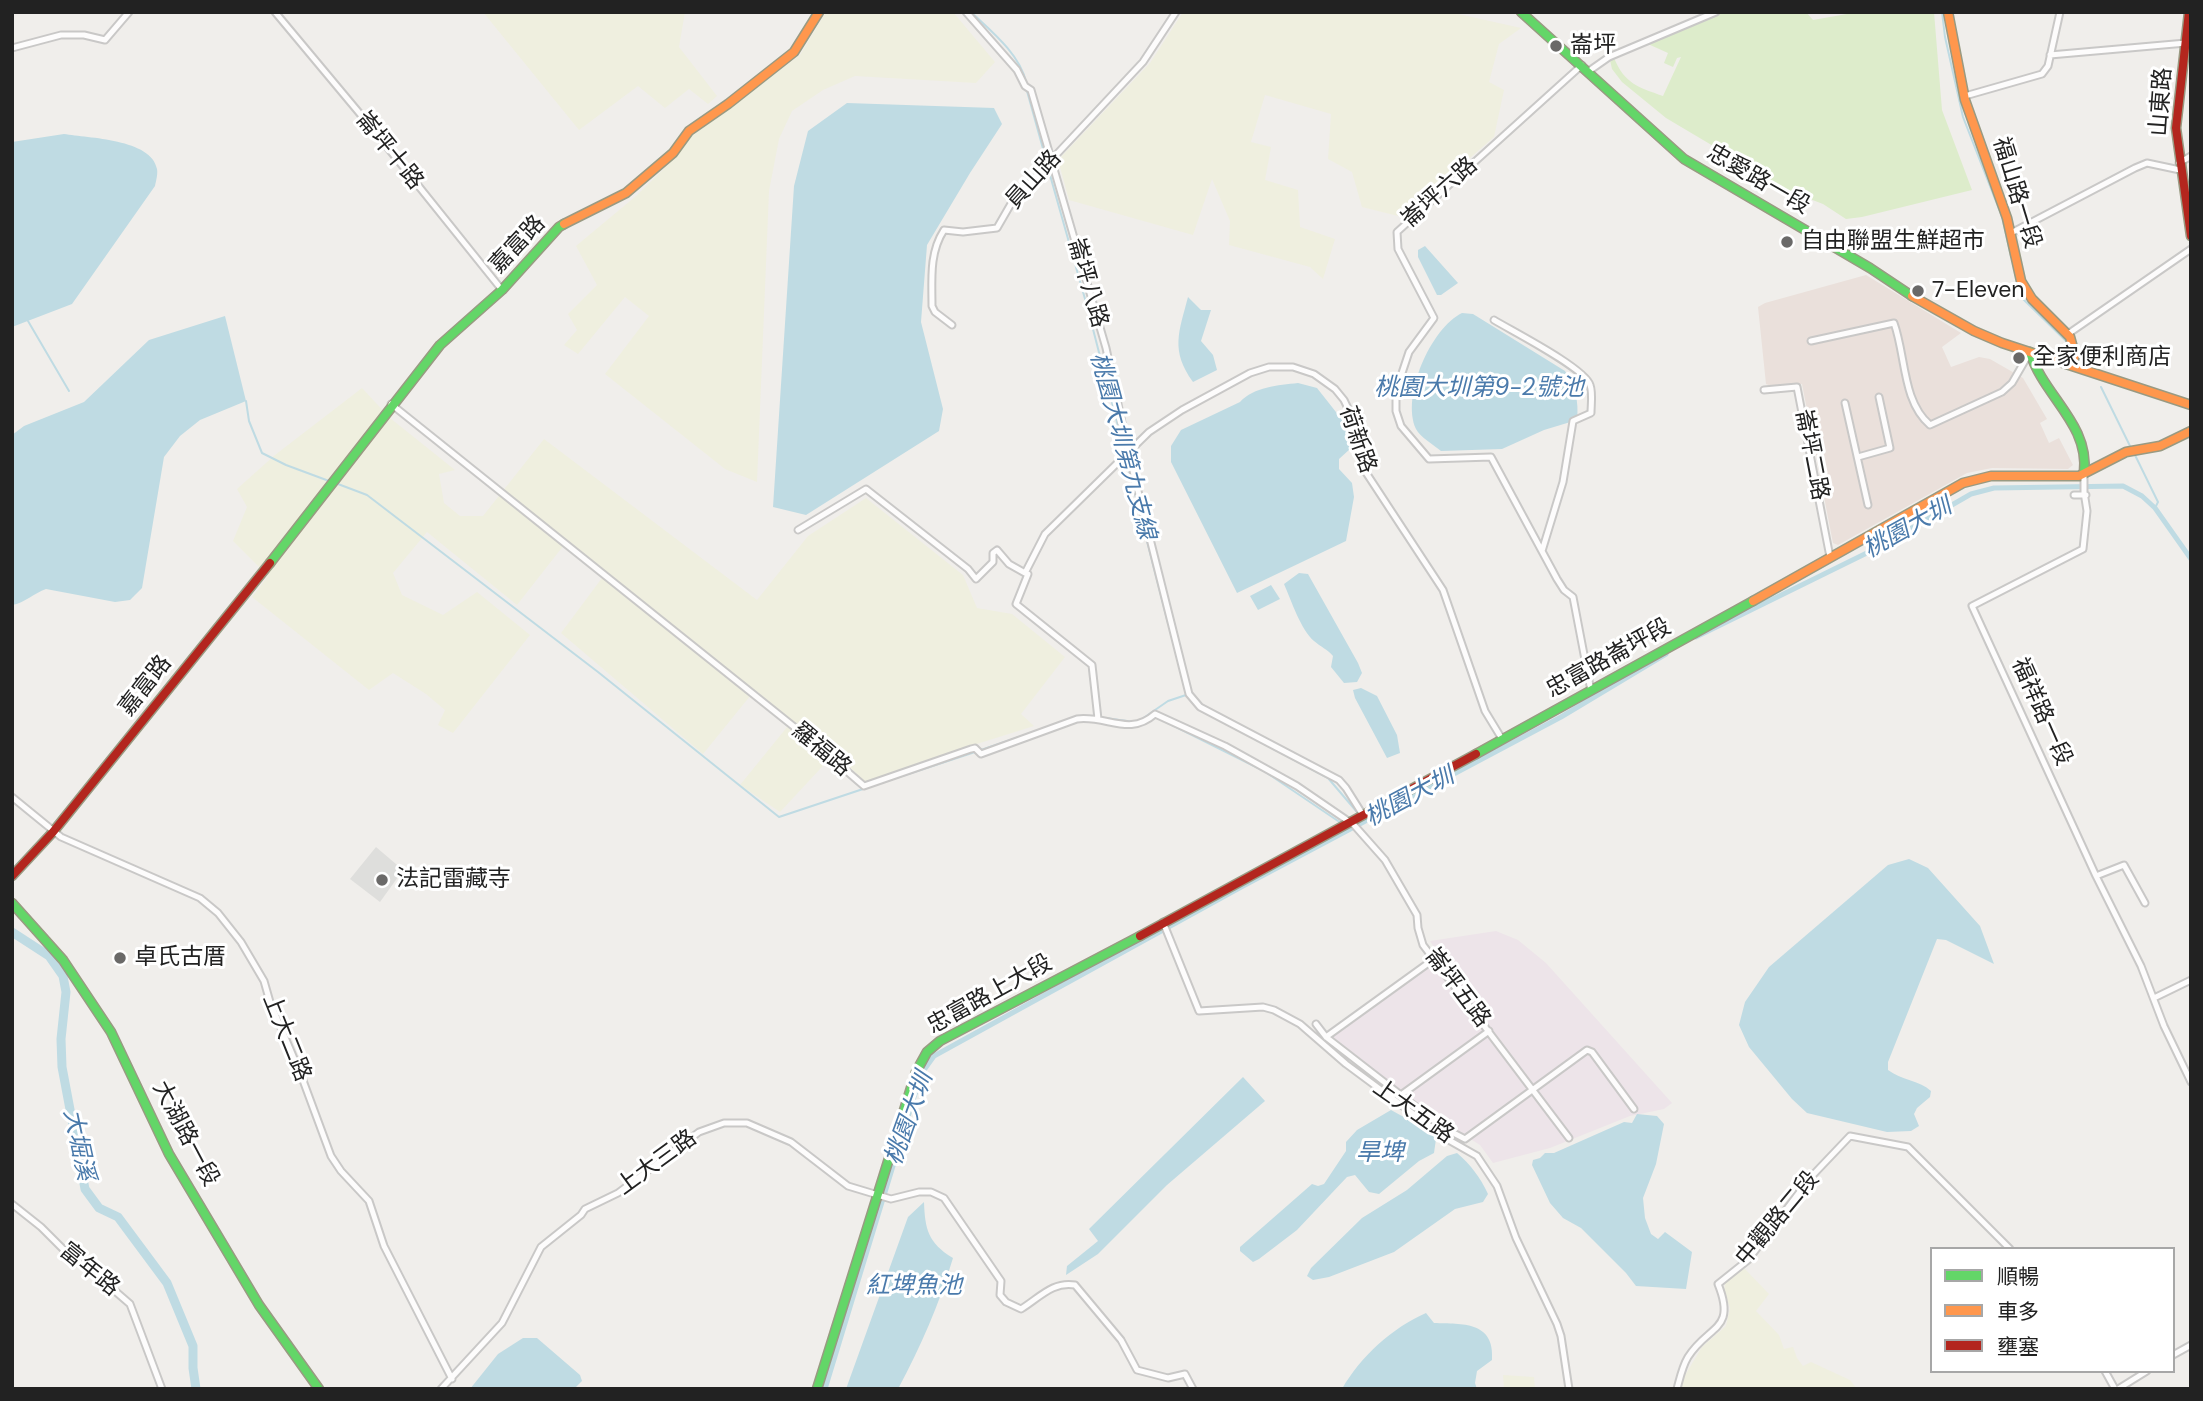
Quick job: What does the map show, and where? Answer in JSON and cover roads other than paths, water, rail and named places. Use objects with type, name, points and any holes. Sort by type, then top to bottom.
[{"type":"street","points":[[12,48],[72,34],[105,40],[129,12]]},
{"type":"street","name":"崙坪十路","points":[[275,12],[502,290]]},
{"type":"street","name":"嘉富路","points":[[12,876],[53,832],[440,345],[502,290],[559,227],[626,193],[673,153],[689,131],[794,52],[818,12]]},
{"type":"street","name":"崙坪八路","points":[[966,12],[1031,90],[1106,348],[1128,452],[1189,694],[1200,707],[1339,780],[1363,815]]},
{"type":"street","name":"員山路","points":[[952,325],[932,306],[931,265],[944,230],[963,232],[997,229],[1012,202],[1143,62],[1176,12]]},
{"type":"street","name":"忠愛路一段","points":[[1521,12],[1535,16],[1585,68],[1684,159],[1943,313],[1974,331],[2030,352],[2191,405]]},
{"type":"street","points":[[1585,68],[1716,12]]},
{"type":"street","name":"福山路一段","points":[[1948,12],[1965,96],[2011,233],[2023,287],[2068,334]]},
{"type":"street","points":[[1965,96],[2042,74],[2048,66],[2060,12]]},
{"type":"street","name":"山東路","points":[[2189,12],[2186,78],[2176,128],[2191,236]]},
{"type":"street","points":[[2050,55],[2186,43]]},
{"type":"street","name":"崙坪六路","points":[[1585,68],[1397,232],[1398,249],[1434,318],[1409,352],[1395,391],[1395,411],[1401,426],[1429,459],[1491,457],[1564,590],[1573,597],[1591,691]]},
{"type":"street","points":[[2011,233],[2135,168],[2147,163],[2180,167],[2191,156]]},
{"type":"street","points":[[2072,366],[2077,351],[2075,341],[2068,334],[2191,249]]},
{"type":"street","points":[[1494,320],[1552,353],[1580,373],[1591,386],[1591,413],[1573,421],[1563,482],[1542,551]]},
{"type":"street","points":[[1811,341],[1894,323],[1907,386],[1925,421],[1930,425],[2002,392],[2012,383],[2030,352]]},
{"type":"street","points":[[2030,352],[2036,370],[2066,412],[2087,458],[2085,493],[2074,495]]},
{"type":"street","name":"荷新路","points":[[1098,719],[1092,665],[1016,604],[1028,574],[1025,573],[1045,534],[1149,432],[1182,410],[1250,373],[1269,367],[1293,367],[1314,374],[1335,389],[1344,400],[1357,427],[1361,462],[1365,471],[1443,590],[1485,711],[1502,739]]},
{"type":"street","name":"崙坪二路","points":[[1764,390],[1797,387],[1830,557]]},
{"type":"street","points":[[1858,457],[1890,448],[1879,397]]},
{"type":"street","points":[[1845,403],[1868,506]]},
{"type":"street","name":"羅福路","points":[[391,404],[813,742],[864,786],[1077,719],[1098,719],[1135,726],[1155,714],[1225,746],[1297,786],[1352,824]]},
{"type":"street","name":"忠富路崙坪段","points":[[1163,923],[1352,824],[1363,815],[1963,483],[1978,477],[2084,477],[2135,450],[2160,446],[2191,431]]},
{"type":"street","points":[[798,530],[866,489],[968,569],[976,579],[993,562],[993,553],[997,550],[1009,564],[1025,573]]},
{"type":"street","name":"福祥路一段","points":[[2085,493],[2083,549],[1972,606],[2096,876],[2141,966],[2191,1082]]},
{"type":"street","name":"上大二路","points":[[12,797],[53,832],[84,849],[200,898],[218,913],[241,942],[264,981],[331,1156],[369,1201],[384,1246],[452,1379]]},
{"type":"street","name":"崙坪五路","points":[[1352,824],[1385,860],[1418,915],[1418,928],[1423,945],[1569,1138]]},
{"type":"street","points":[[2096,876],[2124,866],[2145,903]]},
{"type":"street","name":"大湖路一段","points":[[12,903],[63,960],[111,1032],[169,1154],[259,1305],[318,1389]]},
{"type":"street","name":"上大五路","points":[[1163,923],[1199,1011],[1263,1007],[1274,1010],[1300,1024],[1346,1064],[1447,1139],[1477,1156],[1497,1186],[1516,1238],[1561,1336],[1569,1389]]},
{"type":"street","name":"忠富路上大段","points":[[817,1389],[916,1072],[927,1052],[940,1041],[1163,923]]},
{"type":"street","points":[[1326,1037],[1434,959]]},
{"type":"street","points":[[2154,998],[2191,980]]},
{"type":"street","points":[[1315,1024],[1326,1037],[1401,1095],[1458,1136],[1467,1139],[1587,1050],[1592,1052],[1634,1109]]},
{"type":"street","points":[[1401,1095],[1489,1031]]},
{"type":"street","name":"上大三路","points":[[441,1389],[502,1322],[541,1247],[585,1209],[618,1193],[682,1143],[714,1126],[735,1121],[747,1123],[791,1142],[848,1186],[891,1199],[919,1192],[931,1192],[944,1198],[1001,1281],[1000,1295],[1006,1302],[1021,1309],[1052,1287],[1066,1283],[1075,1285],[1121,1340],[1137,1370],[1168,1378],[1185,1374],[1193,1389]]},
{"type":"street","points":[[1458,1136],[1460,1145]]},
{"type":"street","name":"中觀路二段","points":[[1677,1389],[1689,1355],[1721,1324],[1725,1301],[1718,1284],[1748,1260],[1811,1177],[1850,1136],[1908,1147],[2008,1247]]},
{"type":"street","name":"富年路","points":[[12,1204],[41,1227],[73,1259],[130,1304],[162,1389]]},
{"type":"street","points":[[2175,1355],[2191,1345]]},
{"type":"street","points":[[2106,1373],[2116,1389],[2144,1373]]},
{"type":"water","points":[[847,103],[994,108],[1002,124],[927,245],[921,322],[943,409],[939,431],[806,515],[773,507],[794,186],[808,131]]},
{"type":"water","points":[[64,134],[118,142],[144,151],[153,159],[157,169],[155,186],[72,304],[12,327],[12,142]]},
{"type":"water","points":[[1425,246],[1458,283],[1441,295],[1437,295],[1418,257],[1418,250]]},
{"type":"water","points":[[1188,297],[1201,310],[1211,310],[1201,341],[1213,355],[1217,370],[1193,382],[1181,360],[1178,341]]},
{"type":"water","name":"桃園大圳第9-2號池","points":[[1462,313],[1473,314],[1565,371],[1576,394],[1577,420],[1544,430],[1502,449],[1441,451],[1421,435],[1412,415],[1412,399],[1422,364],[1440,333]]},
{"type":"water","points":[[225,316],[246,401],[200,420],[180,436],[164,457],[142,588],[130,600],[115,602],[46,589],[12,605],[12,435],[24,426],[84,402],[149,340]]},
{"type":"water","points":[[1298,383],[1317,388],[1347,426],[1351,438],[1350,449],[1339,459],[1339,469],[1352,483],[1354,497],[1346,541],[1237,593],[1171,462],[1171,446],[1181,430],[1240,402],[1252,393]]},
{"type":"water","points":[[1299,573],[1308,574],[1358,663],[1362,673],[1357,682],[1344,683],[1331,667],[1333,656],[1309,636],[1301,622],[1284,584]]},
{"type":"water","points":[[1271,585],[1280,599],[1258,610],[1250,596]]},
{"type":"water","points":[[1361,688],[1377,696],[1397,735],[1400,753],[1387,758],[1355,698],[1353,690]]},
{"type":"water","points":[[1909,859],[1928,868],[1980,926],[1994,964],[1946,940],[1937,939],[1888,1062],[1888,1070],[1926,1087],[1931,1091],[1930,1097],[1914,1114],[1919,1126],[1911,1131],[1887,1132],[1807,1113],[1749,1047],[1739,1025],[1745,1002],[1769,967],[1888,865]]},
{"type":"water","points":[[1243,1077],[1265,1101],[1167,1185],[1098,1254],[1066,1275],[1067,1266],[1098,1241],[1089,1229]]},
{"type":"water","name":"旱埤","points":[[1391,1110],[1411,1121],[1417,1119],[1436,1139],[1434,1153],[1419,1161],[1379,1194],[1369,1192],[1355,1175],[1347,1177],[1297,1230],[1259,1259],[1253,1262],[1240,1251],[1240,1247],[1312,1184],[1324,1184],[1346,1151],[1346,1142],[1357,1130]]},
{"type":"water","points":[[1637,1114],[1657,1116],[1664,1124],[1656,1164],[1643,1198],[1645,1218],[1651,1234],[1658,1239],[1665,1232],[1692,1252],[1686,1289],[1636,1286],[1581,1228],[1563,1218],[1550,1203],[1532,1165],[1533,1160],[1545,1153],[1554,1153],[1624,1122],[1632,1123]]},
{"type":"water","points":[[1457,1153],[1475,1172],[1485,1188],[1488,1194],[1483,1202],[1455,1209],[1394,1252],[1329,1277],[1313,1280],[1307,1276],[1311,1268],[1362,1218],[1407,1190],[1447,1156]]},
{"type":"water","name":"紅埤魚池","points":[[924,1202],[925,1220],[933,1241],[953,1258],[929,1325],[898,1389],[846,1389],[908,1217]]},
{"type":"water","points":[[1426,1313],[1434,1323],[1475,1327],[1488,1338],[1492,1347],[1492,1360],[1477,1371],[1477,1389],[1342,1389],[1358,1365],[1378,1344]]},
{"type":"water","points":[[523,1338],[537,1338],[580,1375],[582,1381],[574,1389],[470,1389],[498,1354]]},
{"type":"waterway","name":"桃園大圳第九支線","points":[[971,12],[1011,52],[1026,82]]},
{"type":"waterway","points":[[1942,12],[1963,117],[2002,217],[2011,257]]},
{"type":"waterway","name":"桃園大圳第九支線","points":[[1027,91],[1047,163]]},
{"type":"waterway","name":"桃園大圳第九支線","points":[[1048,168],[1125,453]]},
{"type":"waterway","points":[[2016,276],[2022,298],[2069,344]]},
{"type":"waterway","points":[[28,321],[69,391]]},
{"type":"waterway","points":[[2101,387],[2131,448]]},
{"type":"waterway","points":[[246,401],[249,421],[262,453],[329,481]]},
{"type":"waterway","points":[[2134,453],[2158,502],[2155,508]]},
{"type":"waterway","name":"桃園大圳第九支線","points":[[1126,459],[1168,623]]},
{"type":"waterway","points":[[338,484],[367,495],[598,672],[779,817],[866,788]]},
{"type":"waterway","name":"桃園大圳","points":[[1696,637],[1879,547],[1971,494],[1994,488],[2123,486],[2142,496],[2155,508],[2191,559]]},
{"type":"waterway","name":"桃園大圳","points":[[825,1389],[914,1097],[924,1070],[934,1056],[1243,886],[1561,717],[1666,654]]},
{"type":"waterway","points":[[1142,719],[1168,701],[1186,695]]},
{"type":"waterway","name":"桃園大圳第九支線","points":[[1199,709],[1328,778],[1357,812]]},
{"type":"waterway","points":[[1105,718],[1134,722]]},
{"type":"waterway","points":[[1166,722],[1264,771],[1341,823]]},
{"type":"waterway","points":[[981,750],[1025,735]]},
{"type":"waterway","points":[[884,782],[975,752]]},
{"type":"waterway","name":"大堀溪","points":[[12,932],[49,956],[63,976],[66,992],[61,1039],[62,1067],[85,1189],[99,1208],[118,1217],[167,1283],[193,1346],[196,1389]]},
{"type":"place","name":"崙坪","points":[[1556,46]]},
{"type":"place","name":"自由聯盟生鮮超市","points":[[1787,242]]},
{"type":"place","name":"7-Eleven","points":[[1918,291]]},
{"type":"place","name":"全家便利商店","points":[[2019,358]]},
{"type":"place","name":"法記雷藏寺","points":[[382,880]]},
{"type":"place","name":"卓氏古厝","points":[[120,958]]}]
